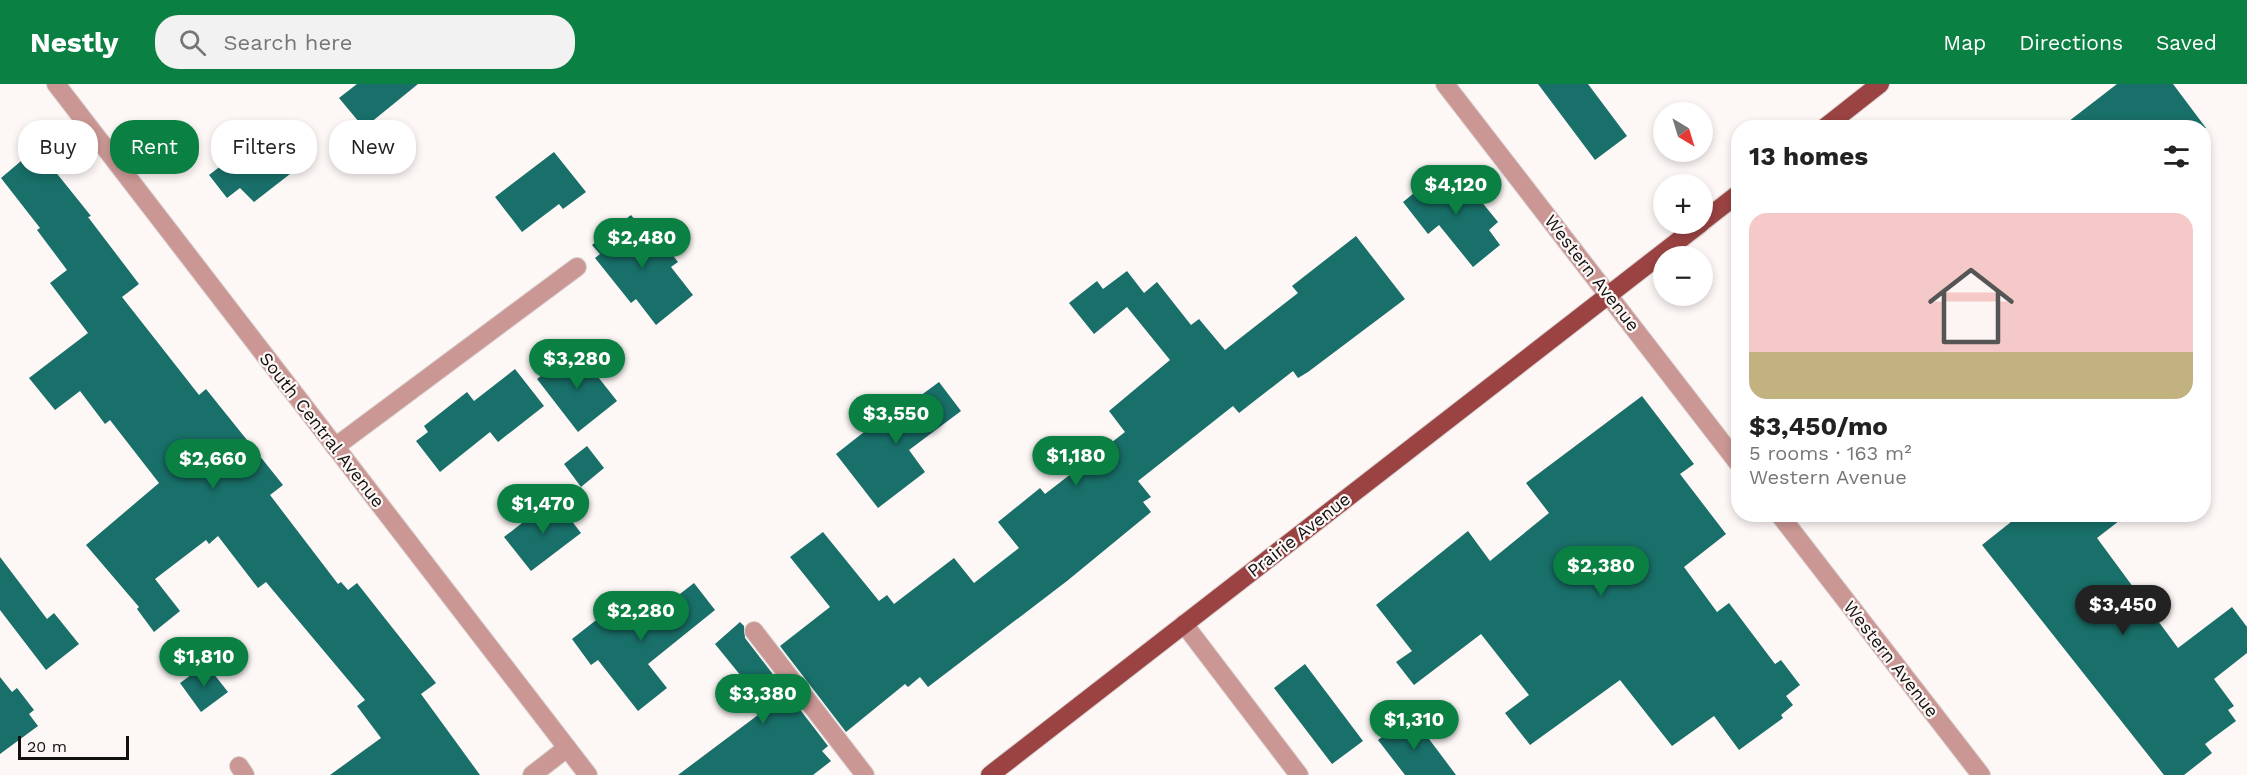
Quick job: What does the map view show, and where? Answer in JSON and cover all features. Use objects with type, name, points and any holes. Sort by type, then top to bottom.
[{"type":"main road","points":[[1834,120],[1880,84]]},
{"type":"main road","name":"Prairie Avenue","points":[[1713,214],[1731,199]]},
{"type":"main road","name":"Prairie Avenue","points":[[990,775],[1687,234]]},
{"type":"street","name":"South Central Avenue","points":[[56,84],[588,775]]},
{"type":"street","name":"Western Avenue","points":[[1445,84],[1731,453]]},
{"type":"street","points":[[335,447],[577,267]]},
{"type":"street","name":"Western Avenue","points":[[1785,522],[1981,775]]},
{"type":"street","points":[[1184,624],[1299,775]]},
{"type":"street","points":[[754,632],[865,775]]},
{"type":"street","points":[[532,775],[567,748]]},
{"type":"building","points":[[357,84],[418,84],[374,120],[357,120],[339,98]]},
{"type":"building","points":[[1538,84],[1588,84],[1627,136],[1595,160]]},
{"type":"building","points":[[2117,84],[2173,84],[2200,120],[2070,120]]},
{"type":"building","points":[[554,152],[586,192],[563,209],[559,204],[522,232],[495,197]]},
{"type":"building","points":[[18,164],[18,174],[57,174],[91,216],[88,217],[139,284],[122,297],[199,395],[206,389],[283,485],[270,495],[338,584],[341,582],[348,590],[357,583],[436,683],[421,694],[480,775],[330,775],[381,738],[357,706],[365,700],[266,582],[258,588],[218,536],[209,544],[206,540],[155,579],[180,611],[154,632],[137,609],[139,607],[86,545],[159,483],[110,420],[105,424],[80,391],[55,410],[29,378],[88,333],[50,283],[67,270],[37,230],[40,228],[1,178]]},
{"type":"building","points":[[1455,169],[1498,222],[1489,230],[1500,245],[1473,267],[1439,225],[1428,234],[1403,202],[1425,184],[1430,190]]},
{"type":"building","points":[[290,174],[254,202],[240,188],[227,198],[209,175]]},
{"type":"building","points":[[631,215],[653,242],[659,238],[678,262],[671,267],[693,295],[656,325],[636,299],[631,303],[595,258],[600,254],[592,245]]},
{"type":"building","points":[[1356,236],[1405,299],[1308,372],[1298,378],[1293,371],[1239,413],[1233,406],[1138,481],[1151,497],[1143,502],[1151,512],[1067,581],[928,687],[920,677],[908,687],[905,684],[846,732],[780,646],[830,607],[790,557],[823,532],[879,601],[887,595],[894,604],[954,558],[974,583],[1019,548],[998,522],[1040,488],[1045,494],[1125,432],[1109,411],[1170,360],[1127,307],[1094,334],[1069,303],[1097,281],[1103,289],[1127,271],[1144,293],[1157,282],[1191,325],[1199,319],[1225,350],[1298,293],[1292,286]]},
{"type":"building","points":[[576,349],[617,401],[578,432],[537,379]]},
{"type":"building","points":[[515,369],[544,406],[498,442],[490,432],[440,472],[416,441],[428,432],[424,426],[467,392],[474,401]]},
{"type":"building","points":[[939,382],[961,411],[909,450],[925,472],[878,508],[836,454],[883,417],[886,421]]},
{"type":"building","points":[[1642,396],[1694,464],[1680,474],[1726,534],[1684,567],[1717,612],[1729,603],[1775,664],[1781,660],[1800,685],[1786,696],[1793,705],[1781,715],[1783,718],[1739,750],[1714,716],[1672,746],[1620,680],[1530,745],[1505,713],[1529,695],[1481,634],[1414,685],[1396,662],[1412,651],[1376,605],[1468,531],[1490,561],[1549,513],[1526,483]]},
{"type":"building","points":[[587,446],[604,468],[581,487],[564,464]]},
{"type":"building","points":[[554,498],[581,533],[531,571],[504,537]]},
{"type":"building","points":[[2011,522],[2118,522],[2097,538],[2178,648],[2232,607],[2247,627],[2247,653],[2214,679],[2234,706],[2228,710],[2236,721],[2205,744],[2212,753],[2184,775],[2164,775],[1982,545]]},
{"type":"building","points":[[0,557],[47,619],[54,613],[79,644],[46,670],[0,610]]},
{"type":"building","points":[[694,583],[715,610],[648,664],[667,688],[638,711],[598,660],[591,665],[572,639],[623,599],[644,622]]},
{"type":"building","points":[[740,622],[744,626],[745,638],[828,746],[822,751],[831,761],[813,775],[678,775],[758,715],[745,699],[754,692],[715,644]]},
{"type":"building","points":[[206,664],[228,692],[201,712],[180,683]]},
{"type":"building","points":[[1305,664],[1363,741],[1332,764],[1274,688]]},
{"type":"building","points":[[0,677],[12,692],[17,688],[34,710],[29,714],[38,726],[0,754]]},
{"type":"building","points":[[1411,715],[1456,775],[1405,775],[1378,740]]}]
